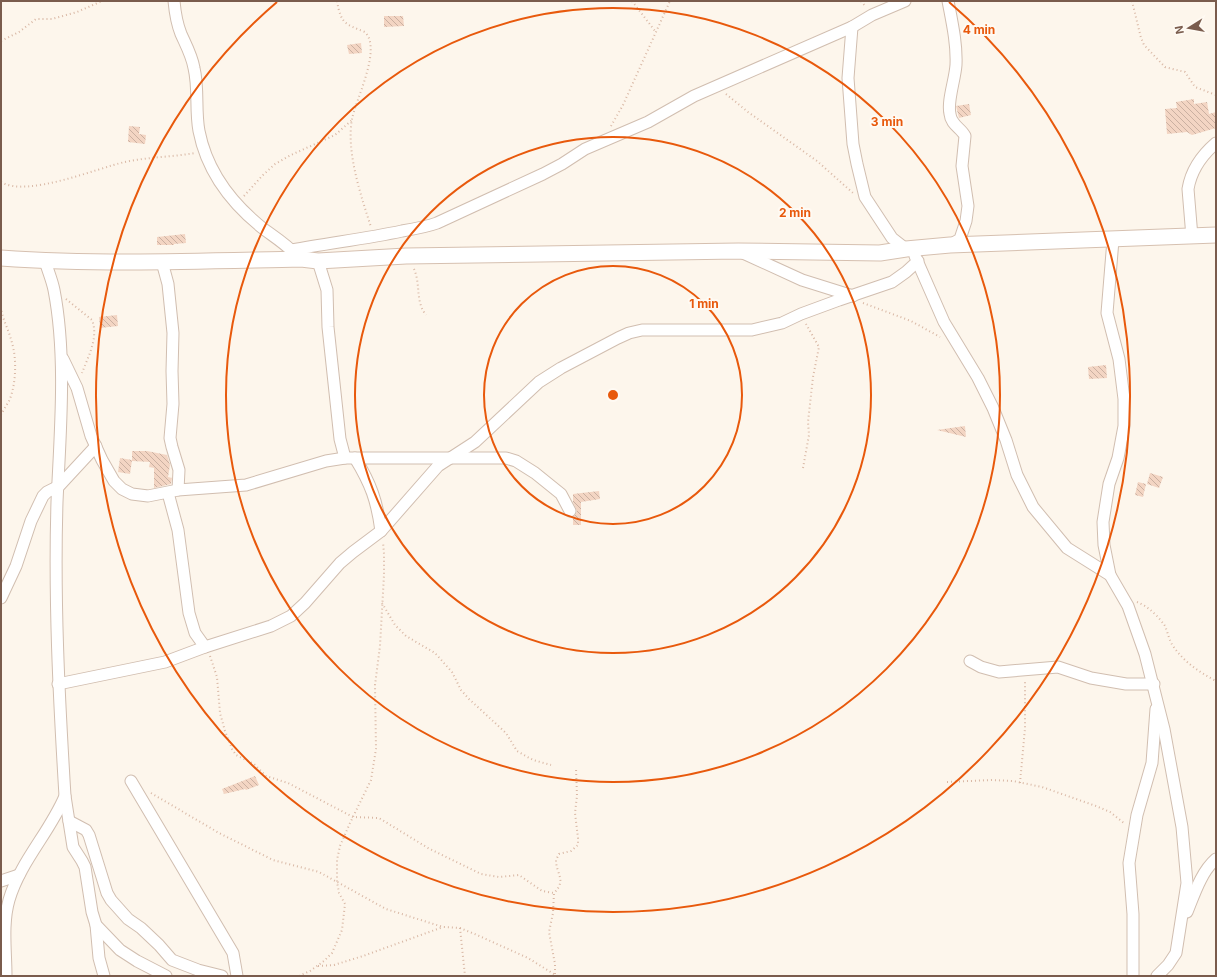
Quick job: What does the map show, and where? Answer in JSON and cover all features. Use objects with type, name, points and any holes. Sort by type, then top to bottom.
[{"type":"street","points":[[174,1],[180,32],[195,68],[197,88],[197,122],[204,152],[218,180],[237,205],[297,255]]},
{"type":"street","points":[[297,255],[328,243],[374,237],[438,223],[562,164],[585,149],[648,122],[694,96],[852,27],[872,15],[905,1]]},
{"type":"street","points":[[948,1],[956,50],[955,80],[949,106],[950,116],[953,123],[965,136],[962,166],[968,206],[965,225],[960,239],[950,245]]},
{"type":"street","points":[[852,27],[848,78],[853,144],[865,197],[892,238],[912,253],[944,322],[978,378],[993,408],[1006,440],[1017,475],[1033,507],[1068,548],[1110,575]]},
{"type":"street","points":[[1192,237],[1188,189],[1198,164],[1216,143]]},
{"type":"street","points":[[1,258],[45,261],[162,262],[297,255],[318,260],[406,256],[738,251],[912,253],[950,245],[1216,235]]},
{"type":"street","points":[[1113,240],[1108,313],[1119,359],[1124,400],[1124,419],[1118,458],[1110,484],[1104,522],[1104,545],[1110,575],[1128,606],[1137,629],[1154,684],[1182,827],[1187,883],[1176,953],[1168,965],[1157,976]]},
{"type":"street","points":[[738,251],[802,280],[853,296]]},
{"type":"street","points":[[58,684],[165,662],[205,647],[271,626],[291,616],[305,603],[340,563],[381,531],[431,473],[448,458],[474,442],[539,382],[577,359],[629,333],[642,330],[752,330],[782,323],[801,314],[892,282],[906,272],[912,253]]},
{"type":"street","points":[[318,260],[327,290],[329,335],[340,439],[350,458],[370,483],[379,515],[381,531]]},
{"type":"street","points":[[45,261],[54,290],[61,356],[56,620],[58,684],[65,796],[73,847],[85,867],[92,912],[96,925],[99,958],[104,976]]},
{"type":"street","points":[[162,262],[168,284],[173,333],[173,404],[170,438],[179,470],[173,492],[189,613],[195,633],[205,647]]},
{"type":"street","points":[[61,356],[76,388],[96,446],[114,482],[122,489],[132,494],[148,496],[246,485],[326,461],[350,458],[506,458],[516,461],[535,473],[561,494],[570,511]]},
{"type":"street","points":[[1,598],[16,566],[43,496],[47,492],[59,486],[96,446]]},
{"type":"street","points":[[970,661],[981,667],[999,672],[1058,667],[1091,678],[1119,683],[1154,684]]},
{"type":"street","points":[[1133,976],[1133,914],[1130,863],[1134,830],[1152,763],[1157,698]]},
{"type":"street","points":[[131,781],[233,953],[237,976]]},
{"type":"street","points":[[6,976],[6,919],[9,900],[19,875],[59,811],[65,796]]},
{"type":"street","points":[[69,821],[86,830],[111,900],[128,919],[141,928],[175,962],[222,976]]},
{"type":"street","points":[[1180,928],[1200,882],[1208,867],[1216,859]]},
{"type":"street","points":[[1,881],[19,875]]},
{"type":"street","points":[[96,925],[120,950],[137,961],[166,976]]},
{"type":"path","points":[[1,41],[19,32],[36,19],[52,19],[77,12],[102,1]]},
{"type":"path","points":[[337,1],[340,17],[355,29],[368,34],[370,41],[371,51],[369,64],[352,120],[351,141],[354,166],[359,187],[374,237]]},
{"type":"path","points":[[632,1],[655,32]]},
{"type":"path","points":[[597,144],[612,125],[623,105],[670,1]]},
{"type":"path","points":[[1132,1],[1144,45],[1166,67],[1185,72],[1194,87],[1216,95]]},
{"type":"path","points":[[717,87],[748,112],[817,161],[854,195]]},
{"type":"path","points":[[237,205],[262,176],[276,164],[296,152],[335,135],[352,120]]},
{"type":"path","points":[[1,182],[14,186],[25,187],[41,185],[124,162],[204,152]]},
{"type":"path","points":[[406,256],[417,277],[419,301],[422,310],[426,315]]},
{"type":"path","points":[[54,290],[88,316],[94,325],[91,349],[76,388]]},
{"type":"path","points":[[853,296],[864,304],[918,325],[959,349]]},
{"type":"path","points":[[1,307],[13,345],[15,372],[9,401],[1,415]]},
{"type":"path","points":[[801,314],[819,347],[813,377],[808,422],[809,434],[803,468]]},
{"type":"path","points":[[300,976],[324,961],[332,953],[342,930],[345,904],[339,893],[336,860],[340,846],[371,780],[376,749],[376,685],[380,646],[384,554],[381,531]]},
{"type":"path","points":[[1121,594],[1141,603],[1156,615],[1165,627],[1172,645],[1184,660],[1201,673],[1216,681]]},
{"type":"path","points":[[382,603],[395,625],[406,636],[434,653],[452,672],[461,690],[506,733],[517,751],[533,760],[551,766]]},
{"type":"path","points":[[205,647],[213,661],[217,677],[220,713],[225,731],[236,755],[254,764],[266,776],[288,783],[353,817],[379,818],[428,848],[481,874],[499,877],[519,875],[542,891],[554,893]]},
{"type":"path","points":[[1020,783],[1025,728],[1025,670]]},
{"type":"path","points":[[556,975],[549,932],[553,913],[554,893],[560,888],[561,883],[556,863],[557,856],[559,854],[571,851],[578,845],[575,813],[577,796],[576,768]]},
{"type":"path","points":[[947,782],[992,780],[1020,783],[1042,788],[1110,812],[1134,830]]},
{"type":"path","points":[[131,781],[219,833],[273,860],[318,872],[386,909],[443,927],[460,928],[528,958],[556,975]]},
{"type":"path","points":[[317,966],[334,965],[443,927]]},
{"type":"path","points":[[460,928],[465,976]]},
{"type":"building","points":[[384,16],[403,16],[404,26],[384,27]]},
{"type":"building","points":[[361,43],[362,53],[349,54],[347,45]]},
{"type":"building","points":[[1194,99],[1194,104],[1207,102],[1209,114],[1216,112],[1216,128],[1192,135],[1187,132],[1167,134],[1165,109],[1177,108],[1176,102]]},
{"type":"building","points":[[969,104],[971,115],[959,118],[956,106]]},
{"type":"building","points":[[129,126],[140,127],[139,134],[146,135],[145,144],[128,142]]},
{"type":"building","points":[[185,234],[186,243],[157,245],[157,237]]},
{"type":"building","points":[[117,315],[118,326],[100,328],[99,317]]},
{"type":"building","points":[[1106,365],[1107,378],[1089,379],[1088,367]]},
{"type":"building","points":[[965,426],[966,437],[937,430]]},
{"type":"building","points":[[132,451],[147,451],[167,455],[170,465],[168,477],[172,478],[171,484],[154,488],[154,468],[149,467],[150,462],[132,461]]},
{"type":"building","points":[[120,458],[132,460],[130,474],[118,472]]},
{"type":"building","points":[[1150,473],[1163,477],[1159,488],[1147,484]]},
{"type":"building","points":[[1138,482],[1146,484],[1143,497],[1135,495]]},
{"type":"building","points":[[599,491],[600,499],[581,502],[581,525],[573,525],[573,517],[577,511],[573,502],[573,494]]},
{"type":"building","points":[[255,776],[259,785],[246,790],[224,794],[222,789]]}]
